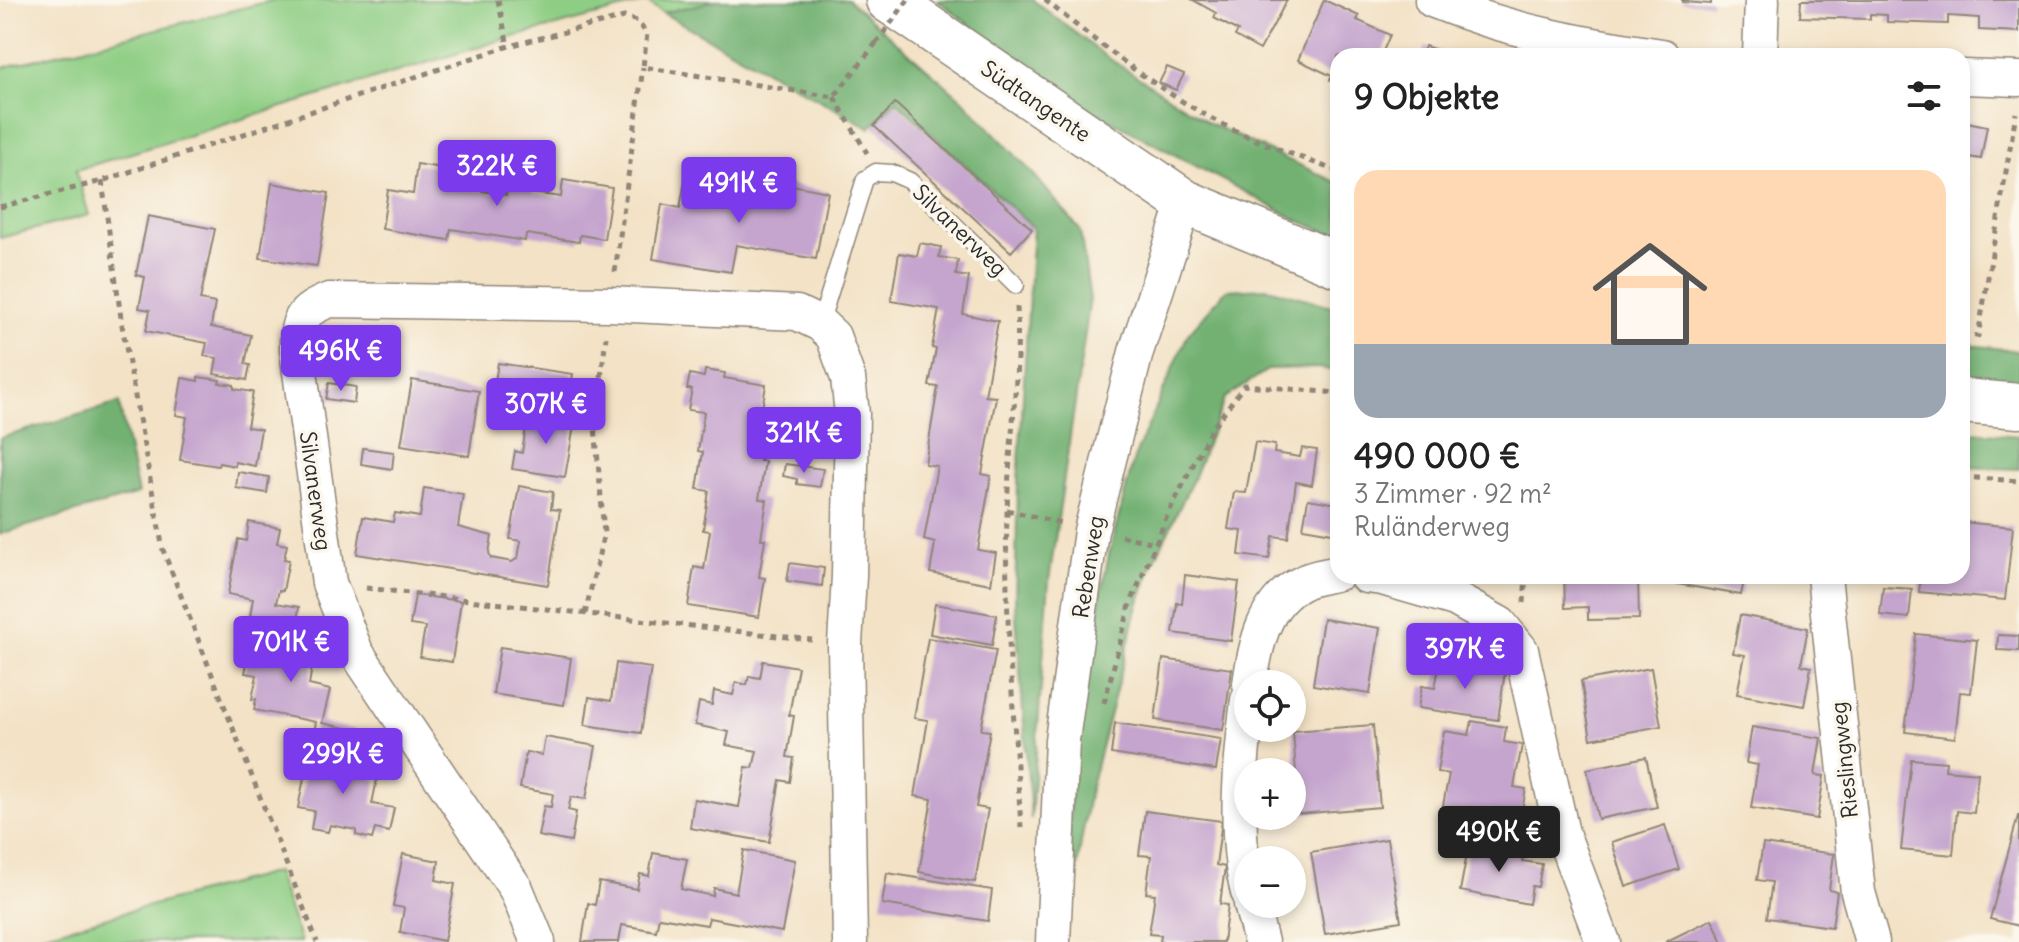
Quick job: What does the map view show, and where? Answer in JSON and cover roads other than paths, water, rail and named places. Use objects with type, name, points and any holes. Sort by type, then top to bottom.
[{"type":"main road","name":"Südtangente","points":[[888,0],[1185,202],[1330,262]]},
{"type":"main road","points":[[1970,402],[2019,406]]},
{"type":"street","points":[[1432,0],[1472,8],[1539,35],[1615,48]]},
{"type":"street","points":[[1760,48],[1762,0]]},
{"type":"street","points":[[1970,79],[2018,93]]},
{"type":"street","name":"Rebenweg","points":[[1053,942],[1062,740],[1091,531],[1136,352],[1185,202]]},
{"type":"street","name":"Silvanerweg","points":[[538,942],[516,889],[356,652],[329,583],[297,350],[297,327],[307,309],[329,300],[354,299],[610,304],[797,313],[820,324]]},
{"type":"street","points":[[820,324],[833,336],[848,378],[852,414],[845,644],[850,942]]},
{"type":"street","points":[[1253,670],[1261,629],[1277,603],[1301,583],[1330,575]]},
{"type":"street","points":[[1403,584],[1455,599],[1500,624],[1521,650],[1562,833],[1603,942]]},
{"type":"street","name":"Rieslingweg","points":[[1825,584],[1858,892],[1872,942]]},
{"type":"street","points":[[1241,846],[1243,742]]},
{"type":"street","points":[[1255,918],[1261,942]]},
{"type":"lane","name":"Silvanerweg","points":[[820,324],[865,179],[876,172],[892,173],[910,181],[1016,285]]}]
